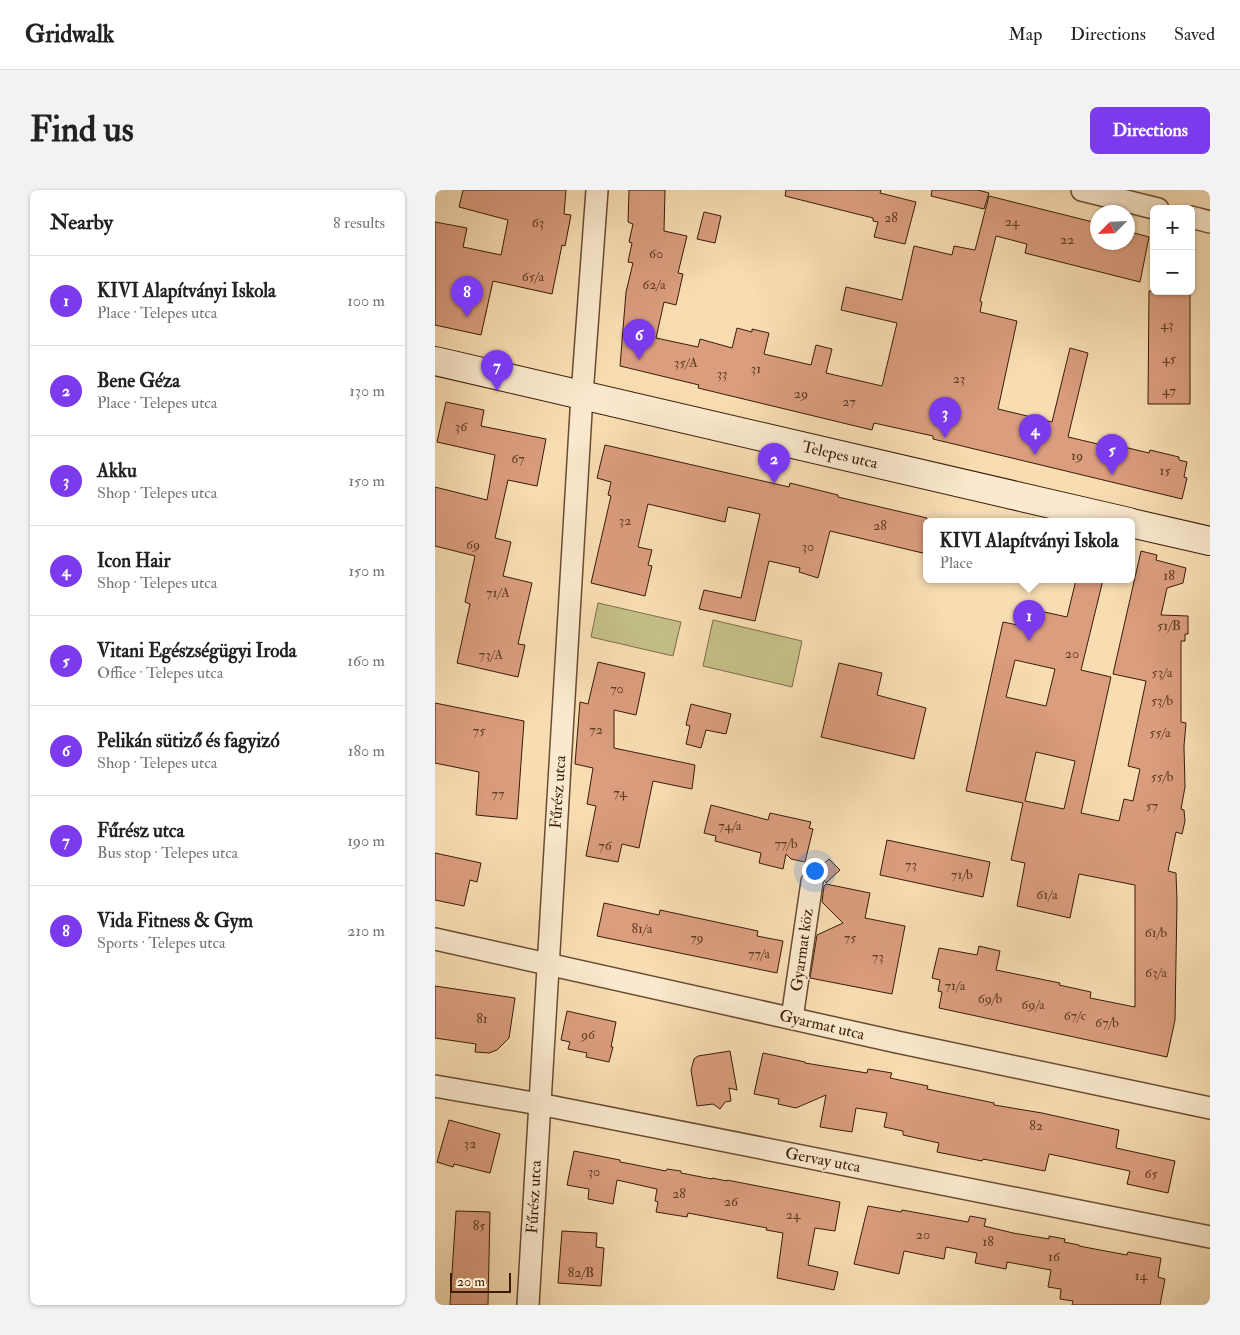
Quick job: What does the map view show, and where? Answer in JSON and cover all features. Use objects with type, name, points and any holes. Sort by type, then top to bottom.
[{"type":"street","name":"Fűrész utca","points":[[527,1305],[582,395],[597,190]]},
{"type":"street","points":[[1082,190],[1150,207]]},
{"type":"street","points":[[1195,218],[1210,222]]},
{"type":"street","name":"Telepes utca","points":[[435,361],[1109,518]]},
{"type":"street","name":"Telepes utca","points":[[1135,524],[1210,541]]},
{"type":"street","name":"Gyarmat köz","points":[[792,1018],[812,882]]},
{"type":"street","name":"Gyarmat utca","points":[[435,939],[1210,1108]]},
{"type":"street","name":"Gervay utca","points":[[435,1086],[539,1104],[1210,1237]]},
{"type":"shaded area","points":[[598,603],[681,622],[673,656],[591,637]]},
{"type":"shaded area","points":[[713,620],[802,641],[792,687],[703,666]]},
{"type":"building","points":[[463,190],[566,190],[564,214],[571,215],[565,246],[562,245],[552,294],[493,281],[481,335],[435,325],[435,222],[467,228],[463,247],[501,255],[508,220],[459,207]]},
{"type":"building","points":[[629,190],[665,190],[664,231],[687,236],[678,273],[683,274],[676,305],[664,302],[656,338],[698,347],[700,339],[732,348],[737,328],[752,332],[752,329],[769,333],[764,354],[811,365],[816,345],[832,349],[826,373],[882,386],[897,323],[841,310],[846,287],[902,300],[914,246],[952,255],[954,246],[975,250],[989,196],[1090,221],[1090,250],[1135,250],[1135,233],[1149,237],[1140,282],[1025,253],[1027,244],[996,236],[980,301],[982,302],[980,312],[1017,321],[998,409],[1052,422],[1070,348],[1088,353],[1068,437],[1098,444],[1099,441],[1149,453],[1150,450],[1179,457],[1179,460],[1187,462],[1184,477],[1187,478],[1182,499],[933,439],[933,436],[874,423],[872,430],[698,388],[699,385],[620,366],[626,292],[633,263],[628,262],[632,243],[629,242],[633,224],[628,222]]},
{"type":"building","points":[[786,190],[881,190],[880,193],[916,202],[905,244],[874,237],[878,222],[873,221],[873,218],[785,196]]},
{"type":"building","points":[[932,190],[978,190],[989,193],[984,209],[931,196]]},
{"type":"building","points":[[704,212],[721,216],[715,243],[697,239]]},
{"type":"building","points":[[1149,291],[1150,295],[1190,295],[1190,404],[1148,404]]},
{"type":"building","points":[[446,402],[484,410],[481,426],[546,439],[537,486],[508,480],[495,538],[511,542],[503,576],[532,583],[518,644],[525,645],[518,677],[457,663],[470,604],[465,602],[475,556],[435,546],[435,487],[487,500],[495,455],[437,442]]},
{"type":"building","points":[[605,445],[789,487],[790,483],[838,495],[838,497],[927,518],[923,518],[923,553],[830,531],[818,578],[799,572],[800,568],[769,561],[755,621],[699,609],[704,590],[741,598],[760,514],[728,507],[725,522],[648,504],[638,547],[652,550],[648,565],[652,566],[645,596],[591,583],[611,496],[608,495],[611,482],[597,478]]},
{"type":"building","points":[[1141,551],[1157,555],[1156,560],[1186,568],[1183,583],[1167,588],[1161,615],[1188,616],[1188,634],[1185,634],[1185,641],[1181,641],[1181,722],[1186,723],[1184,746],[1185,787],[1181,809],[1184,810],[1185,821],[1182,834],[1176,832],[1168,871],[1176,873],[1177,901],[1175,1020],[1167,1057],[939,1008],[942,992],[938,991],[940,980],[932,978],[939,948],[977,955],[979,946],[1000,951],[996,970],[1060,983],[1059,985],[1091,992],[1090,998],[1135,1007],[1135,885],[1079,874],[1070,918],[1017,906],[1025,863],[1011,860],[1023,803],[966,791],[1003,622],[1027,627],[1031,609],[1067,617],[1075,583],[1102,583],[1081,670],[1111,677],[1081,813],[1119,821],[1124,799],[1133,801],[1140,769],[1128,766],[1146,681],[1113,674]],"holes":[[[1015,660],[1055,669],[1046,706],[1006,697]],[[1036,752],[1075,761],[1064,809],[1025,801]]]},
{"type":"building","points":[[598,662],[645,673],[636,715],[614,710],[614,748],[695,765],[692,789],[653,781],[639,848],[622,844],[618,862],[586,856],[596,806],[587,804],[593,768],[575,764],[580,702],[588,704]]},
{"type":"building","points":[[839,663],[882,673],[877,695],[926,708],[914,759],[821,737]]},
{"type":"building","points":[[435,703],[524,721],[517,819],[476,815],[479,772],[435,763]]},
{"type":"building","points":[[691,704],[731,714],[726,734],[706,730],[701,748],[686,744],[690,726],[686,725]]},
{"type":"building","points":[[711,805],[768,820],[770,813],[811,822],[809,828],[813,829],[805,862],[791,859],[786,854],[783,869],[759,863],[761,853],[715,841],[716,836],[704,833]]},
{"type":"building","points":[[887,840],[990,862],[983,897],[880,875]]},
{"type":"building","points":[[435,853],[481,863],[477,882],[470,880],[464,906],[435,900]]},
{"type":"building","points":[[829,859],[840,870],[826,883],[820,873],[816,871]]},
{"type":"building","points":[[826,884],[870,893],[865,918],[905,926],[892,994],[810,978],[817,935],[843,923],[822,902],[824,886]]},
{"type":"building","points":[[604,903],[659,915],[660,910],[758,931],[757,936],[783,941],[777,973],[597,936]]},
{"type":"building","points":[[435,986],[515,998],[509,1038],[497,1050],[489,1053],[475,1052],[476,1044],[435,1038]]},
{"type":"building","points":[[567,1011],[616,1022],[609,1062],[586,1057],[587,1053],[568,1049],[570,1042],[561,1040]]},
{"type":"building","points":[[730,1051],[737,1090],[729,1088],[731,1101],[725,1102],[720,1109],[713,1104],[697,1106],[691,1070],[694,1059],[698,1056]]},
{"type":"building","points":[[763,1053],[805,1063],[867,1073],[868,1069],[892,1073],[890,1078],[928,1086],[927,1089],[994,1103],[994,1105],[1042,1113],[1119,1130],[1116,1148],[1175,1161],[1168,1193],[1127,1184],[1130,1171],[1049,1154],[1045,1171],[937,1152],[939,1143],[903,1135],[903,1131],[884,1127],[887,1113],[856,1108],[852,1132],[820,1127],[826,1095],[796,1108],[778,1104],[779,1099],[754,1094]]},
{"type":"building","points":[[449,1120],[500,1134],[490,1173],[454,1164],[453,1167],[437,1162]]},
{"type":"building","points":[[574,1151],[666,1171],[667,1169],[681,1171],[681,1173],[840,1202],[835,1231],[815,1228],[808,1265],[838,1272],[834,1290],[777,1278],[783,1233],[766,1230],[767,1228],[688,1213],[687,1217],[656,1212],[658,1202],[655,1201],[657,1189],[617,1180],[613,1204],[588,1199],[589,1189],[567,1185]]},
{"type":"building","points":[[868,1206],[968,1222],[970,1216],[986,1219],[984,1226],[1013,1233],[1049,1239],[1049,1236],[1065,1239],[1064,1242],[1079,1246],[1127,1255],[1128,1252],[1161,1258],[1158,1277],[1165,1279],[1160,1305],[1072,1305],[1073,1301],[1060,1299],[1061,1289],[1048,1287],[1051,1270],[1007,1262],[1006,1269],[975,1263],[977,1253],[946,1247],[944,1259],[904,1251],[899,1274],[854,1264]]},
{"type":"building","points":[[456,1211],[490,1212],[488,1305],[450,1305]]},
{"type":"building","points":[[562,1231],[597,1233],[596,1247],[604,1248],[601,1286],[558,1283]]},
{"type":"place","name":"Vida Fitness & Gym","points":[[467,317]]},
{"type":"place","name":"Pelikán sütiző és fagyizó","points":[[639,360]]},
{"type":"place","name":"Fűrész utca","points":[[497,391]]},
{"type":"place","name":"Akku","points":[[945,438]]},
{"type":"place","name":"Icon Hair","points":[[1035,455]]},
{"type":"place","name":"Vitani Egészségügyi Iroda","points":[[1112,475]]},
{"type":"place","name":"Bene Géza","points":[[774,484]]},
{"type":"place","name":"KIVI Alapítványi Iskola","points":[[1029,641]]}]
